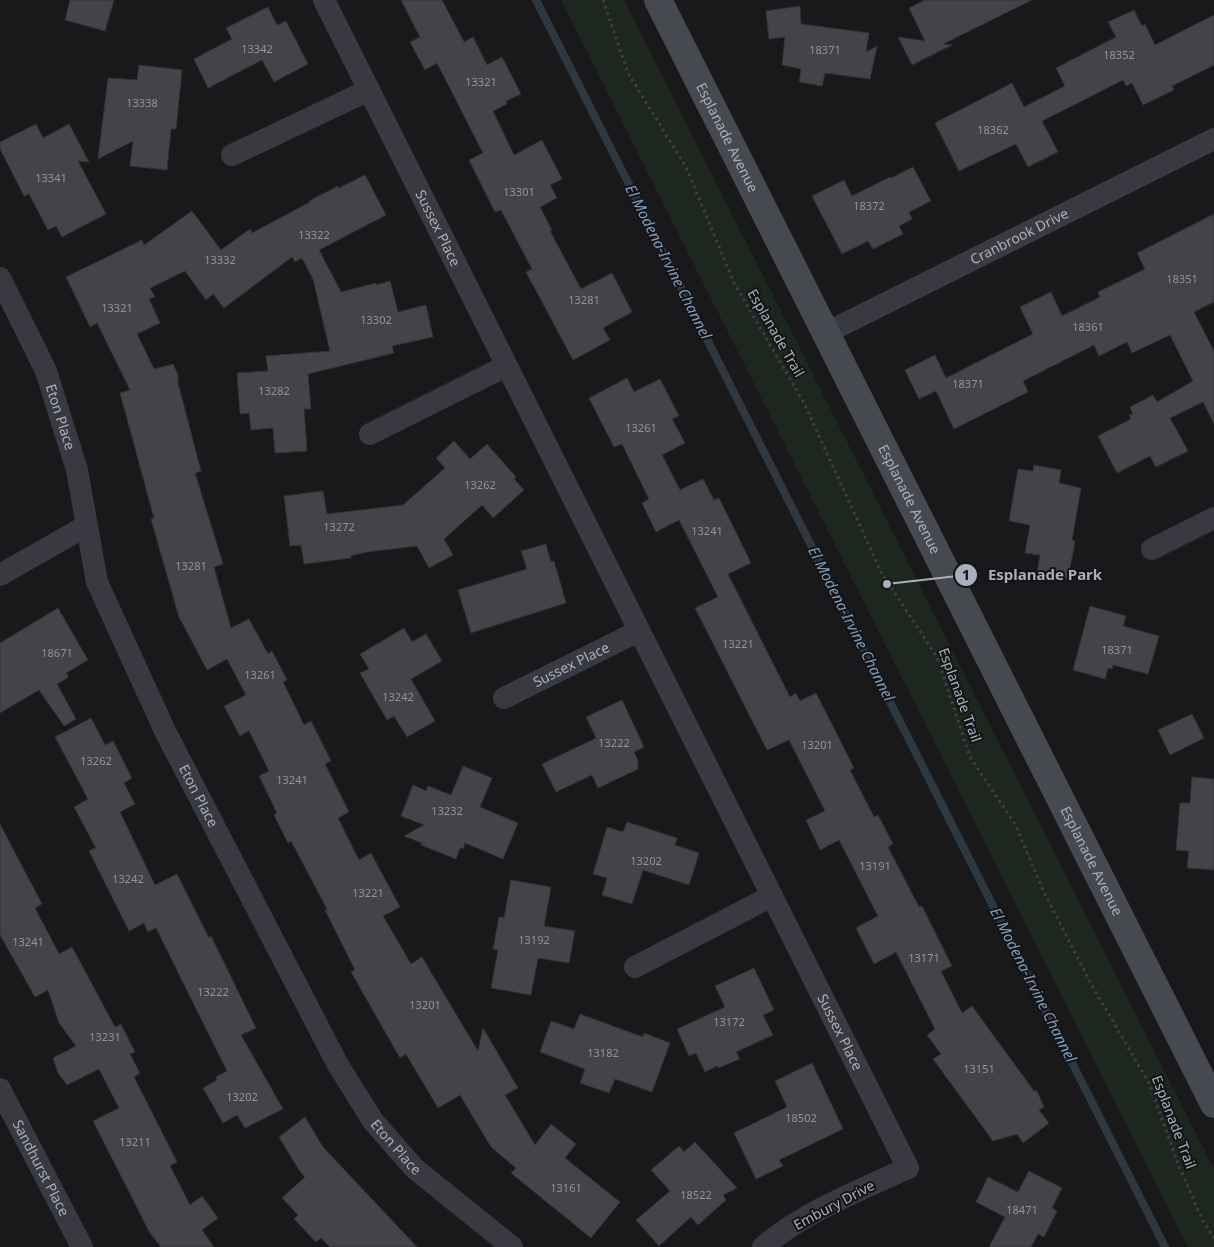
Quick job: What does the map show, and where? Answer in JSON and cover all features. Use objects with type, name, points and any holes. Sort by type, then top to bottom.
[{"type":"street","name":"Sussex Place","points":[[324,0],[908,1168]]},
{"type":"street","name":"Esplanade Avenue","points":[[658,0],[1214,1104]]},
{"type":"street","points":[[232,155],[369,90]]},
{"type":"street","name":"Cranbrook Drive","points":[[826,334],[1214,139]]},
{"type":"street","name":"Eton Place","points":[[0,278],[46,371],[77,470],[97,582],[166,731],[338,1065],[373,1121],[414,1168],[512,1247]]},
{"type":"street","points":[[370,434],[506,366]]},
{"type":"street","points":[[1152,549],[1214,518]]},
{"type":"street","points":[[0,575],[86,526]]},
{"type":"street","name":"Sussex Place","points":[[504,698],[639,631]]},
{"type":"street","points":[[636,967],[772,896]]},
{"type":"street","name":"Sandhurst Place","points":[[0,1089],[82,1247]]},
{"type":"street","name":"Embury Drive","points":[[763,1247],[776,1236],[838,1200],[908,1168]]},
{"type":"path","name":"Esplanade Trail","points":[[603,0],[628,73],[686,167],[734,283],[804,403],[881,572],[937,657],[970,757],[1015,824],[1043,890],[1086,974],[1149,1083],[1179,1166],[1203,1221],[1214,1238]]},
{"type":"shaded area","points":[[561,0],[624,0],[1214,1169],[1214,1247],[1188,1247]]},
{"type":"building","points":[[70,0],[114,0],[105,31],[65,20]]},
{"type":"building","points":[[401,0],[442,0],[464,42],[473,37],[487,65],[502,57],[521,94],[506,101],[507,104],[493,111],[514,155],[542,140],[562,179],[550,185],[557,198],[540,207],[552,230],[550,231],[581,289],[612,273],[632,312],[603,328],[610,340],[573,360],[526,272],[532,269],[501,210],[495,212],[469,160],[483,153],[437,63],[425,70],[410,42],[420,37]]},
{"type":"building","points":[[925,0],[1032,0],[943,44],[952,45],[912,65],[898,37],[925,41],[909,8]]},
{"type":"building","points":[[800,6],[801,24],[869,33],[866,52],[877,46],[870,79],[825,73],[822,86],[799,82],[801,69],[782,65],[785,37],[769,39],[766,11]]},
{"type":"building","points":[[268,7],[277,25],[286,21],[308,64],[274,82],[262,60],[208,88],[194,59],[232,39],[226,28]]},
{"type":"building","points":[[1134,10],[1142,26],[1145,24],[1155,45],[1214,15],[1214,65],[1172,86],[1174,90],[1143,105],[1132,83],[1126,86],[1123,80],[1042,121],[1058,152],[1028,167],[1016,144],[959,171],[935,123],[1012,83],[1024,107],[1065,86],[1056,68],[1116,37],[1108,22]]},
{"type":"building","points":[[139,65],[182,70],[176,129],[171,129],[167,170],[130,166],[133,141],[98,159],[108,78],[137,80]]},
{"type":"building","points":[[36,124],[43,138],[69,124],[89,162],[78,161],[106,214],[62,237],[56,226],[48,230],[29,194],[24,196],[0,149],[0,142]]},
{"type":"building","points":[[913,167],[931,201],[909,212],[912,219],[899,226],[903,234],[873,249],[868,241],[842,254],[812,196],[844,180],[852,196]]},
{"type":"building","points":[[365,175],[386,215],[319,250],[341,292],[390,281],[398,312],[426,305],[433,337],[392,346],[394,353],[308,374],[311,409],[304,409],[307,451],[275,453],[273,428],[251,430],[249,413],[240,414],[237,373],[268,371],[266,356],[330,351],[313,279],[302,258],[295,262],[292,257],[224,308],[213,294],[206,300],[185,271],[150,288],[155,297],[149,299],[160,323],[137,334],[154,369],[173,364],[178,375],[178,383],[201,471],[195,473],[223,564],[214,567],[231,628],[249,619],[268,654],[272,651],[287,680],[283,682],[304,725],[311,721],[331,761],[325,764],[349,812],[338,818],[359,860],[371,853],[400,907],[383,916],[411,964],[422,957],[478,1051],[483,1028],[518,1088],[505,1095],[535,1145],[551,1124],[576,1144],[565,1158],[620,1202],[591,1238],[511,1173],[516,1168],[491,1147],[460,1095],[438,1108],[406,1054],[400,1058],[351,972],[355,970],[325,910],[327,909],[291,841],[288,843],[274,815],[277,813],[259,776],[269,771],[249,731],[240,736],[224,706],[246,695],[227,659],[207,670],[179,617],[151,519],[154,518],[120,393],[130,390],[97,323],[90,327],[66,277],[142,240],[144,245],[192,211],[221,250],[250,229],[252,233],[338,186],[339,188]]},
{"type":"building","points":[[1214,214],[1214,302],[1194,312],[1214,351],[1214,424],[1203,402],[1170,418],[1188,451],[1156,467],[1150,456],[1117,473],[1098,436],[1131,419],[1129,415],[1133,414],[1130,407],[1153,395],[1157,402],[1193,381],[1170,335],[1132,353],[1127,342],[1099,356],[1094,345],[1023,381],[1028,392],[954,429],[936,391],[919,399],[905,370],[935,355],[946,378],[1033,334],[1020,307],[1051,292],[1062,316],[1100,297],[1098,292],[1145,269],[1137,253]]},
{"type":"building","points":[[627,378],[634,392],[660,379],[679,416],[672,419],[685,443],[662,455],[680,490],[703,479],[714,500],[719,498],[751,563],[728,574],[790,697],[796,693],[800,701],[816,693],[854,768],[850,770],[874,817],[878,815],[893,844],[888,847],[919,907],[922,906],[952,966],[941,971],[962,1013],[972,1006],[1034,1091],[1037,1091],[1044,1107],[1039,1110],[1049,1123],[1023,1143],[1017,1134],[993,1141],[933,1059],[941,1054],[927,1035],[935,1029],[896,952],[874,964],[856,928],[878,916],[839,840],[820,850],[806,820],[825,811],[789,740],[767,750],[695,608],[718,597],[679,520],[656,532],[642,503],[649,499],[622,444],[614,447],[589,398]]},
{"type":"building","points":[[454,441],[470,459],[487,444],[516,477],[514,479],[524,490],[493,518],[482,505],[444,539],[453,555],[429,568],[417,546],[367,552],[350,556],[351,558],[304,564],[301,545],[290,546],[284,496],[323,491],[327,514],[403,505],[445,468],[436,458]]},
{"type":"building","points":[[1034,465],[1061,470],[1059,483],[1081,488],[1072,540],[1075,541],[1068,579],[1037,573],[1040,555],[1025,553],[1030,525],[1009,521],[1018,469],[1033,471]]},
{"type":"building","points":[[546,544],[551,562],[554,561],[566,603],[471,633],[458,590],[527,569],[521,551]]},
{"type":"building","points":[[1090,606],[1126,616],[1123,626],[1159,636],[1148,674],[1113,665],[1112,669],[1108,668],[1105,679],[1073,670]]},
{"type":"building","points":[[58,608],[88,660],[66,673],[69,677],[57,684],[76,719],[64,726],[39,690],[0,713],[0,643]]},
{"type":"building","points":[[404,628],[412,642],[426,634],[442,661],[411,679],[435,721],[407,737],[394,716],[387,720],[360,673],[369,669],[360,654]]},
{"type":"building","points":[[622,700],[644,747],[634,752],[638,761],[638,769],[598,788],[592,775],[556,792],[542,764],[596,738],[586,717]]},
{"type":"building","points":[[1192,714],[1204,738],[1170,755],[1158,730]]},
{"type":"building","points":[[91,718],[105,745],[113,741],[132,778],[124,783],[135,804],[120,812],[155,885],[177,874],[209,938],[211,936],[256,1028],[241,1035],[283,1109],[245,1128],[237,1115],[223,1123],[203,1088],[217,1080],[216,1077],[227,1071],[156,928],[148,932],[144,923],[129,931],[89,851],[96,848],[74,807],[88,799],[55,737]]},
{"type":"building","points":[[463,766],[492,778],[480,807],[518,823],[503,859],[465,843],[463,849],[460,848],[456,859],[404,836],[424,825],[401,816],[413,785],[426,791],[428,786],[451,795]]},
{"type":"building","points":[[1192,777],[1214,779],[1214,870],[1187,868],[1189,851],[1176,850],[1180,803],[1190,803]]},
{"type":"building","points":[[627,822],[677,838],[675,845],[699,853],[689,885],[643,870],[632,904],[602,895],[607,878],[593,874],[607,827],[623,832]]},
{"type":"building","points":[[0,824],[42,904],[35,908],[59,954],[72,947],[115,1027],[121,1024],[135,1052],[130,1054],[140,1073],[134,1077],[177,1162],[170,1166],[190,1205],[202,1196],[218,1218],[202,1230],[214,1247],[161,1247],[150,1233],[93,1121],[119,1108],[99,1069],[67,1085],[58,1073],[53,1058],[76,1046],[59,1023],[48,990],[35,997],[0,935]]},
{"type":"building","points":[[511,880],[551,887],[544,926],[575,931],[569,963],[538,958],[531,995],[491,988],[498,950],[493,949],[499,917],[504,918]]},
{"type":"building","points":[[754,968],[774,1010],[763,1015],[773,1035],[736,1052],[740,1059],[705,1072],[696,1053],[689,1056],[677,1029],[725,1007],[715,986]]},
{"type":"building","points":[[580,1014],[643,1037],[644,1033],[670,1043],[652,1092],[615,1079],[609,1093],[580,1083],[585,1069],[540,1052],[551,1021],[574,1029]]},
{"type":"building","points":[[812,1063],[843,1129],[779,1160],[783,1166],[756,1179],[734,1133],[787,1107],[775,1081]]},
{"type":"building","points":[[305,1117],[323,1147],[417,1247],[330,1247],[321,1238],[316,1242],[294,1219],[298,1215],[282,1198],[305,1177],[279,1137]]},
{"type":"building","points":[[695,1142],[737,1188],[723,1195],[726,1200],[698,1225],[691,1217],[659,1246],[636,1220],[670,1191],[651,1170],[679,1146],[684,1152]]},
{"type":"building","points":[[1029,1171],[1062,1188],[1052,1208],[1057,1211],[1044,1237],[1038,1234],[1031,1247],[989,1247],[1005,1217],[976,1202],[988,1177],[1018,1192]]},
{"type":"waterway","name":"El Modena-Irvine Channel","points":[[536,0],[1165,1247]]},
{"type":"place","name":"Esplanade Park","points":[[887,584]]}]
